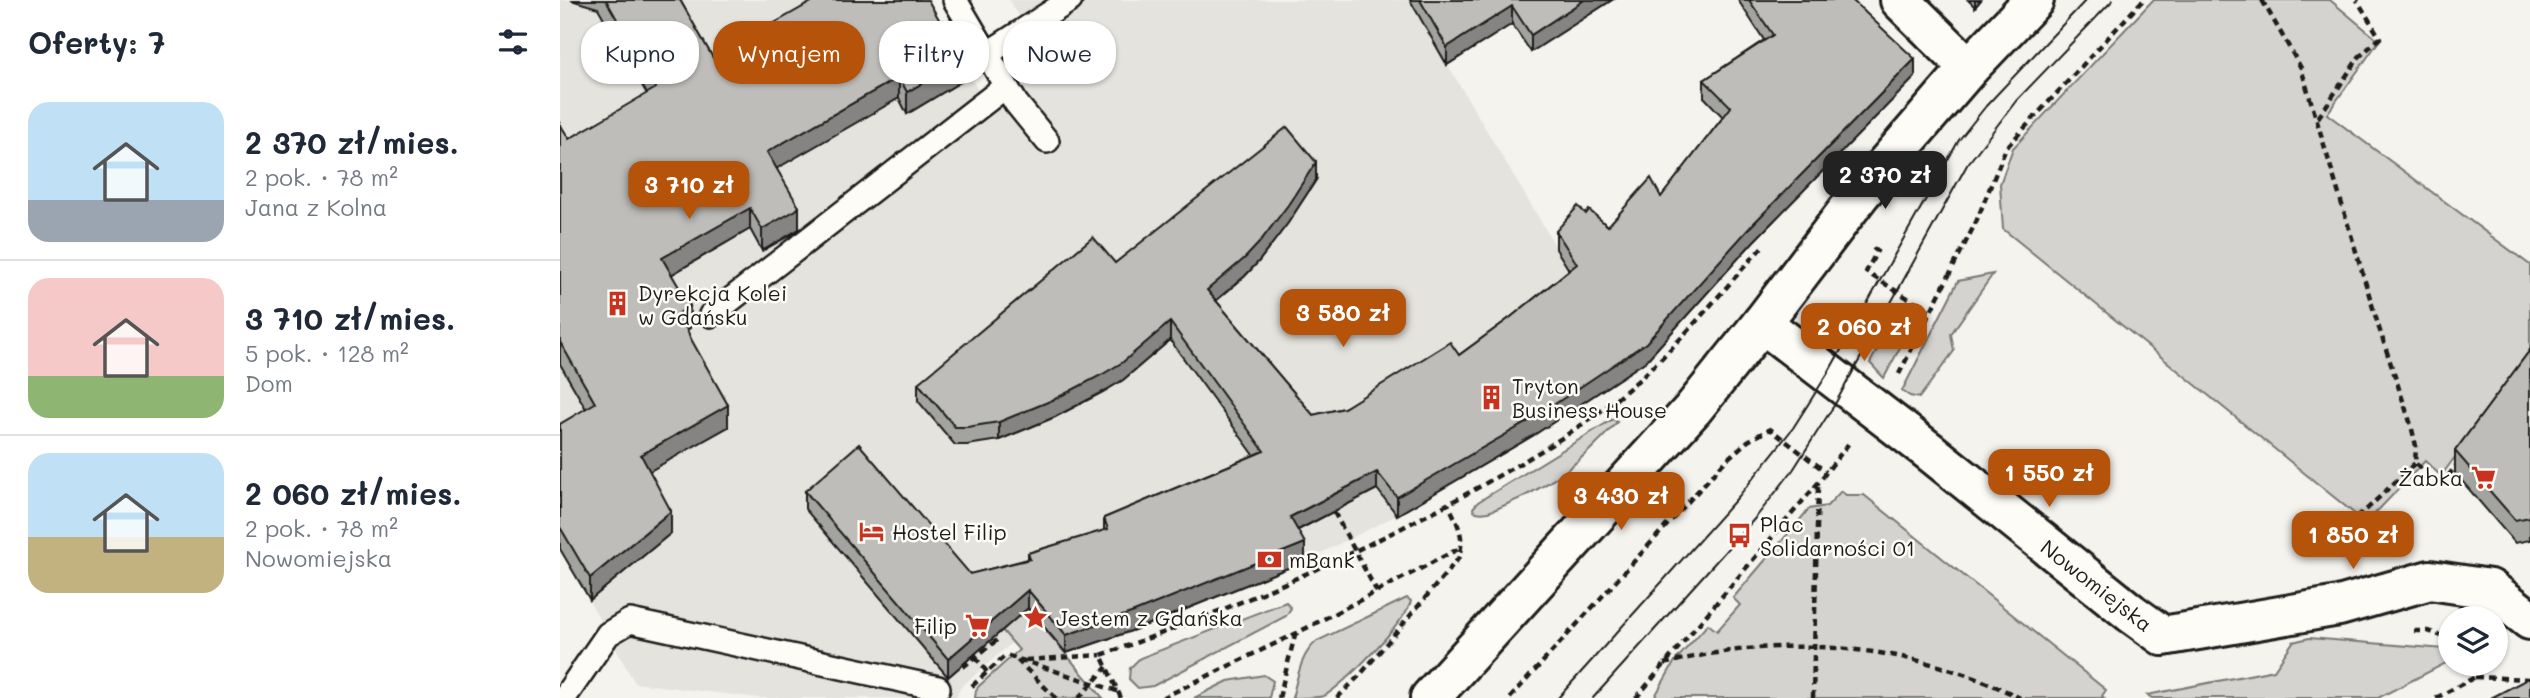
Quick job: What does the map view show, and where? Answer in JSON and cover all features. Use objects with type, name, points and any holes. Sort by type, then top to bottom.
[{"type":"street","points":[[1900,0],[1969,68]]},
{"type":"street","points":[[1430,698],[1693,409],[1854,202],[1969,68],[2034,0]]},
{"type":"street","name":"Nowomiejska","points":[[1762,323],[1875,409],[2131,614],[2163,636],[2339,606],[2430,580],[2490,590],[2530,620]]},
{"type":"lane","points":[[955,0],[967,21]]},
{"type":"lane","points":[[989,53],[1070,0]]},
{"type":"lane","points":[[989,57],[1016,103],[1047,141]]},
{"type":"lane","points":[[711,314],[1006,86]]},
{"type":"lane","points":[[564,698],[608,634],[630,621],[937,688]]},
{"type":"path","points":[[1636,698],[1818,483],[1892,385],[1976,222],[2006,148],[2143,0]]},
{"type":"path","points":[[2262,0],[2301,68],[2416,446],[2415,463],[2367,509],[2347,524]]},
{"type":"path","points":[[2317,118],[2359,57],[2380,37],[2357,0]]},
{"type":"path","points":[[1021,660],[1101,655],[1180,627],[1355,552],[1448,504],[1574,430],[1623,394],[1653,366],[1765,243]]},
{"type":"path","points":[[1877,251],[1866,272],[1930,312]]},
{"type":"path","points":[[1510,698],[1726,460],[1748,441],[1770,429],[1826,472]]},
{"type":"path","points":[[2415,463],[2422,469]]},
{"type":"path","points":[[2441,486],[2458,464]]},
{"type":"path","points":[[1813,698],[1818,483]]},
{"type":"path","points":[[1337,698],[1458,559],[1462,547],[1462,533],[1448,504]]},
{"type":"path","points":[[1334,512],[1377,592]]},
{"type":"path","points":[[1162,698],[1295,634],[1462,547]]},
{"type":"path","points":[[1279,698],[1295,634]]},
{"type":"path","points":[[937,688],[997,640]]},
{"type":"path","points":[[1663,664],[1721,652],[1815,647],[1883,654],[1917,661],[1950,670],[2020,698]]},
{"type":"path","points":[[970,688],[1006,655],[1118,692]]},
{"type":"path","points":[[1101,655],[1121,698]]},
{"type":"path","points":[[975,657],[987,672]]},
{"type":"path","points":[[1014,658],[1056,698]]},
{"type":"path","points":[[1079,698],[1107,667]]},
{"type":"path","points":[[2436,698],[2475,677],[2530,679]]},
{"type":"shaded area","name":"Tryton Business House","points":[[560,0],[926,0],[938,21],[879,21],[879,84],[974,84],[991,113],[1026,84],[1116,84],[1116,21],[1022,21],[1009,0],[1409,0],[1581,289],[1643,362],[1469,475],[1305,561],[1177,614],[1066,653],[1038,620],[961,687],[956,698],[758,698],[635,683],[560,549]]},
{"type":"shaded area","points":[[2153,0],[2330,0],[2379,41],[2327,114],[2530,265],[2530,355],[2441,476],[2425,461],[2366,523],[2003,229],[2000,184],[2013,148]]},
{"type":"shaded area","points":[[1993,274],[1951,334],[1954,351],[1919,398],[1902,391],[1958,281]]},
{"type":"shaded area","points":[[1899,309],[1916,317],[1884,378],[1870,363]]},
{"type":"shaded area","points":[[1613,419],[1617,422],[1566,471],[1538,489],[1494,510],[1482,513],[1474,511],[1473,508],[1478,502]]},
{"type":"shaded area","points":[[1841,491],[1846,495],[1864,495],[2106,690],[2102,696],[2104,698],[1654,698],[1675,661],[1708,624],[1717,631],[1740,605],[1733,598],[1809,509],[1827,506]]},
{"type":"shaded area","points":[[1407,598],[1411,601],[1398,623],[1345,680],[1324,696],[1292,698],[1303,660],[1317,641]]},
{"type":"shaded area","points":[[1286,602],[1291,608],[1286,616],[1153,686],[1138,688],[1129,679],[1130,668],[1140,658]]},
{"type":"shaded area","points":[[1027,608],[1103,698],[975,698],[979,686],[1019,650],[1002,630]]},
{"type":"shaded area","points":[[2309,638],[2438,648],[2438,667],[2378,698],[2152,698],[2147,695],[2274,670],[2293,642]]},
{"type":"shaded area","points":[[1264,675],[1273,681],[1269,698],[1194,698],[1228,681]]},
{"type":"building","name":"Dyrekcja Kolei w Gdańsku","points":[[606,0],[680,0],[692,21],[618,21]]},
{"type":"building","name":"Dyrekcja Kolei w Gdańsku","points":[[815,0],[928,0],[940,21],[879,21],[879,84],[887,84],[767,152],[799,207],[796,210],[762,229],[750,208],[662,258],[690,306],[679,313],[728,405],[641,455],[671,511],[590,578],[560,527],[560,424],[595,403],[560,342],[560,124],[569,139],[656,88],[654,84],[699,84],[699,33],[713,58],[713,84],[865,84],[865,21],[778,21]]},
{"type":"building","points":[[1420,0],[1584,0],[1531,35],[1512,6],[1447,47]]},
{"type":"building","points":[[1749,0],[1852,0],[1915,59],[1753,224],[1646,343],[1534,418],[1397,497],[1377,472],[1290,517],[1305,543],[1134,612],[1066,635],[1028,590],[948,659],[805,491],[859,444],[970,574],[1030,559],[1028,553],[1108,529],[1104,518],[1264,451],[1170,322],[1123,362],[1103,374],[1055,399],[999,422],[955,427],[918,383],[1093,237],[1115,263],[1287,127],[1316,162],[1259,243],[1207,290],[1313,415],[1344,408],[1450,342],[1459,355],[1577,264],[1556,231],[1578,206],[1586,214],[1589,210],[1608,226],[1651,178],[1661,197],[1731,107],[1704,80],[1773,35]]},
{"type":"building","name":"Dyrekcja Kolei w Gdańsku","points":[[903,84],[921,84],[907,92]]},
{"type":"building","points":[[2530,350],[2530,517],[2515,520],[2455,451]]},
{"type":"building","points":[[2529,678],[2530,698],[2491,698]]},
{"type":"tram line","points":[[1558,698],[1739,496],[1793,428],[1828,373],[1959,140],[1986,106],[2086,0]]},
{"type":"tram line","points":[[1593,698],[1757,516],[1793,470],[1835,404],[1967,165],[2016,101],[2113,0]]},
{"type":"place","name":"Dyrekcja Kolei w Gdańsku","points":[[618,304]]},
{"type":"place","name":"Tryton Business House","points":[[1492,397]]},
{"type":"place","name":"Żabka","points":[[2483,477]]},
{"type":"place","name":"Hostel Filip","points":[[872,531]]},
{"type":"place","name":"Plac Solidarności 01","points":[[1740,535]]},
{"type":"place","name":"mBank","points":[[1269,559]]},
{"type":"place","name":"Jestem z Gdańska","points":[[1036,617]]},
{"type":"place","name":"Filip","points":[[977,625]]}]
